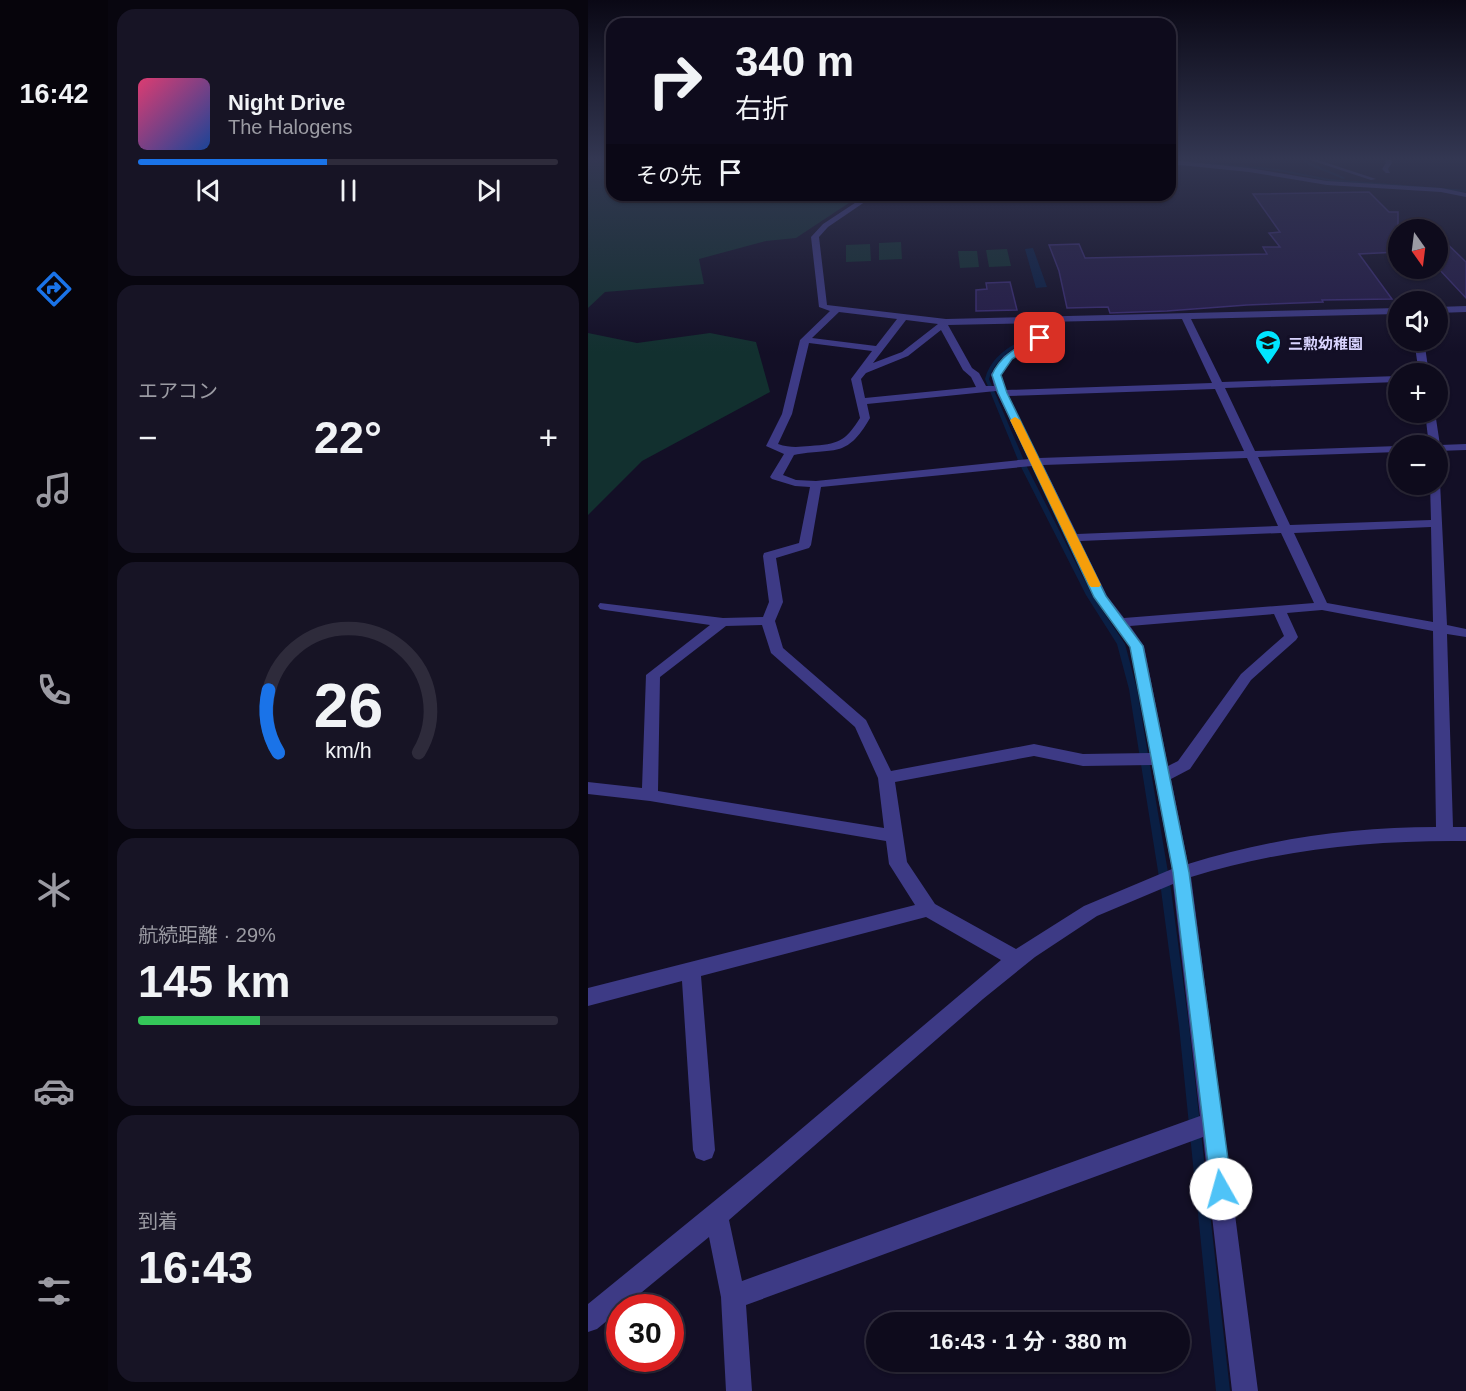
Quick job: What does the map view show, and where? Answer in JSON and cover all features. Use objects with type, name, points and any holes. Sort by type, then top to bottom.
[{"type":"street","points":[[828,224],[820,228],[815,237],[823,307],[944,324],[1040,329],[1186,317],[1388,311]]},
{"type":"street","points":[[838,308],[805,340],[787,414],[772,446],[790,452],[832,449],[843,444],[865,418],[856,379],[903,317]]},
{"type":"street","points":[[1448,310],[1466,309]]},
{"type":"street","points":[[1186,317],[1216,385],[1252,454],[1322,606]]},
{"type":"street","points":[[862,371],[905,354],[944,324]]},
{"type":"street","points":[[944,324],[968,370],[994,390],[1028,463],[1073,538],[1101,597],[1137,646],[1150,759],[1163,776],[1170,876],[1201,1126],[1245,1391]]},
{"type":"street","points":[[994,390],[999,368],[1040,329]]},
{"type":"street","points":[[805,340],[879,349]]},
{"type":"street","points":[[861,401],[994,390],[1388,380]]},
{"type":"street","points":[[1448,446],[1466,447]]},
{"type":"street","points":[[790,452],[776,477],[795,483],[816,484],[1028,463],[1388,449]]},
{"type":"street","points":[[816,484],[805,545],[769,556],[776,602],[768,621],[776,650],[861,724],[886,778],[898,864],[928,909],[1016,959]]},
{"type":"street","points":[[1436,495],[1445,834]]},
{"type":"street","points":[[1073,538],[1437,523]]},
{"type":"street","points":[[605,606],[723,622],[768,621]]},
{"type":"street","points":[[1118,623],[1322,606],[1466,633]]},
{"type":"street","points":[[1163,776],[1184,765],[1246,677],[1291,637],[1279,610]]},
{"type":"street","points":[[650,795],[653,675],[723,622]]},
{"type":"street","points":[[886,778],[1034,750],[1083,760],[1150,759]]},
{"type":"street","points":[[588,788],[650,795],[894,836]]},
{"type":"street","points":[[588,1320],[717,1218],[1016,959],[1084,915],[1170,876],[1226,857],[1271,847],[1358,836],[1466,834]]},
{"type":"street","points":[[588,997],[928,909]]},
{"type":"street","points":[[691,970],[704,1150]]},
{"type":"street","points":[[733,1297],[1201,1126]]},
{"type":"street","points":[[717,1218],[733,1297],[739,1391]]},
{"type":"green space","points":[[588,224],[817,224],[796,238],[766,241],[699,259],[704,284],[605,292],[588,308]]},
{"type":"green space","points":[[901,242],[902,259],[879,260],[879,243]]},
{"type":"green space","points":[[870,244],[871,261],[846,262],[846,245]]},
{"type":"green space","points":[[1007,249],[1011,266],[989,267],[986,250]]},
{"type":"green space","points":[[958,251],[977,251],[979,267],[960,268]]},
{"type":"green space","points":[[588,333],[637,343],[710,333],[756,342],[770,392],[642,461],[588,515]]},
{"type":"water","points":[[1033,248],[1047,287],[1036,288],[1025,249]]},
{"type":"building","points":[[1274,224],[1388,224],[1388,253],[1359,254],[1388,294],[1388,299],[1322,300],[1323,302],[1110,313],[1108,307],[1067,308],[1059,271],[1049,245],[1079,244],[1085,258],[1267,254],[1263,247],[1280,247],[1269,233],[1280,232]]},
{"type":"building","points":[[1448,245],[1466,262],[1466,298],[1448,279]]},
{"type":"building","points":[[1010,282],[1017,310],[976,311],[976,290],[987,289],[986,283]]},
{"type":"waterway","points":[[1052,325],[1053,329],[1034,336],[1003,354],[989,370],[987,379],[1023,465],[1089,595],[1121,644],[1133,689],[1166,890],[1184,1026],[1223,1391]]},
{"type":"slow traffic","points":[[1015,420],[1095,585]]},
{"type":"place","name":"三勲幼稚園","points":[[1268,366]]},
{"type":"route","points":[[1040,338],[1009,357],[996,375],[1002,393],[1101,597],[1137,646],[1181,872],[1221,1189]]}]
